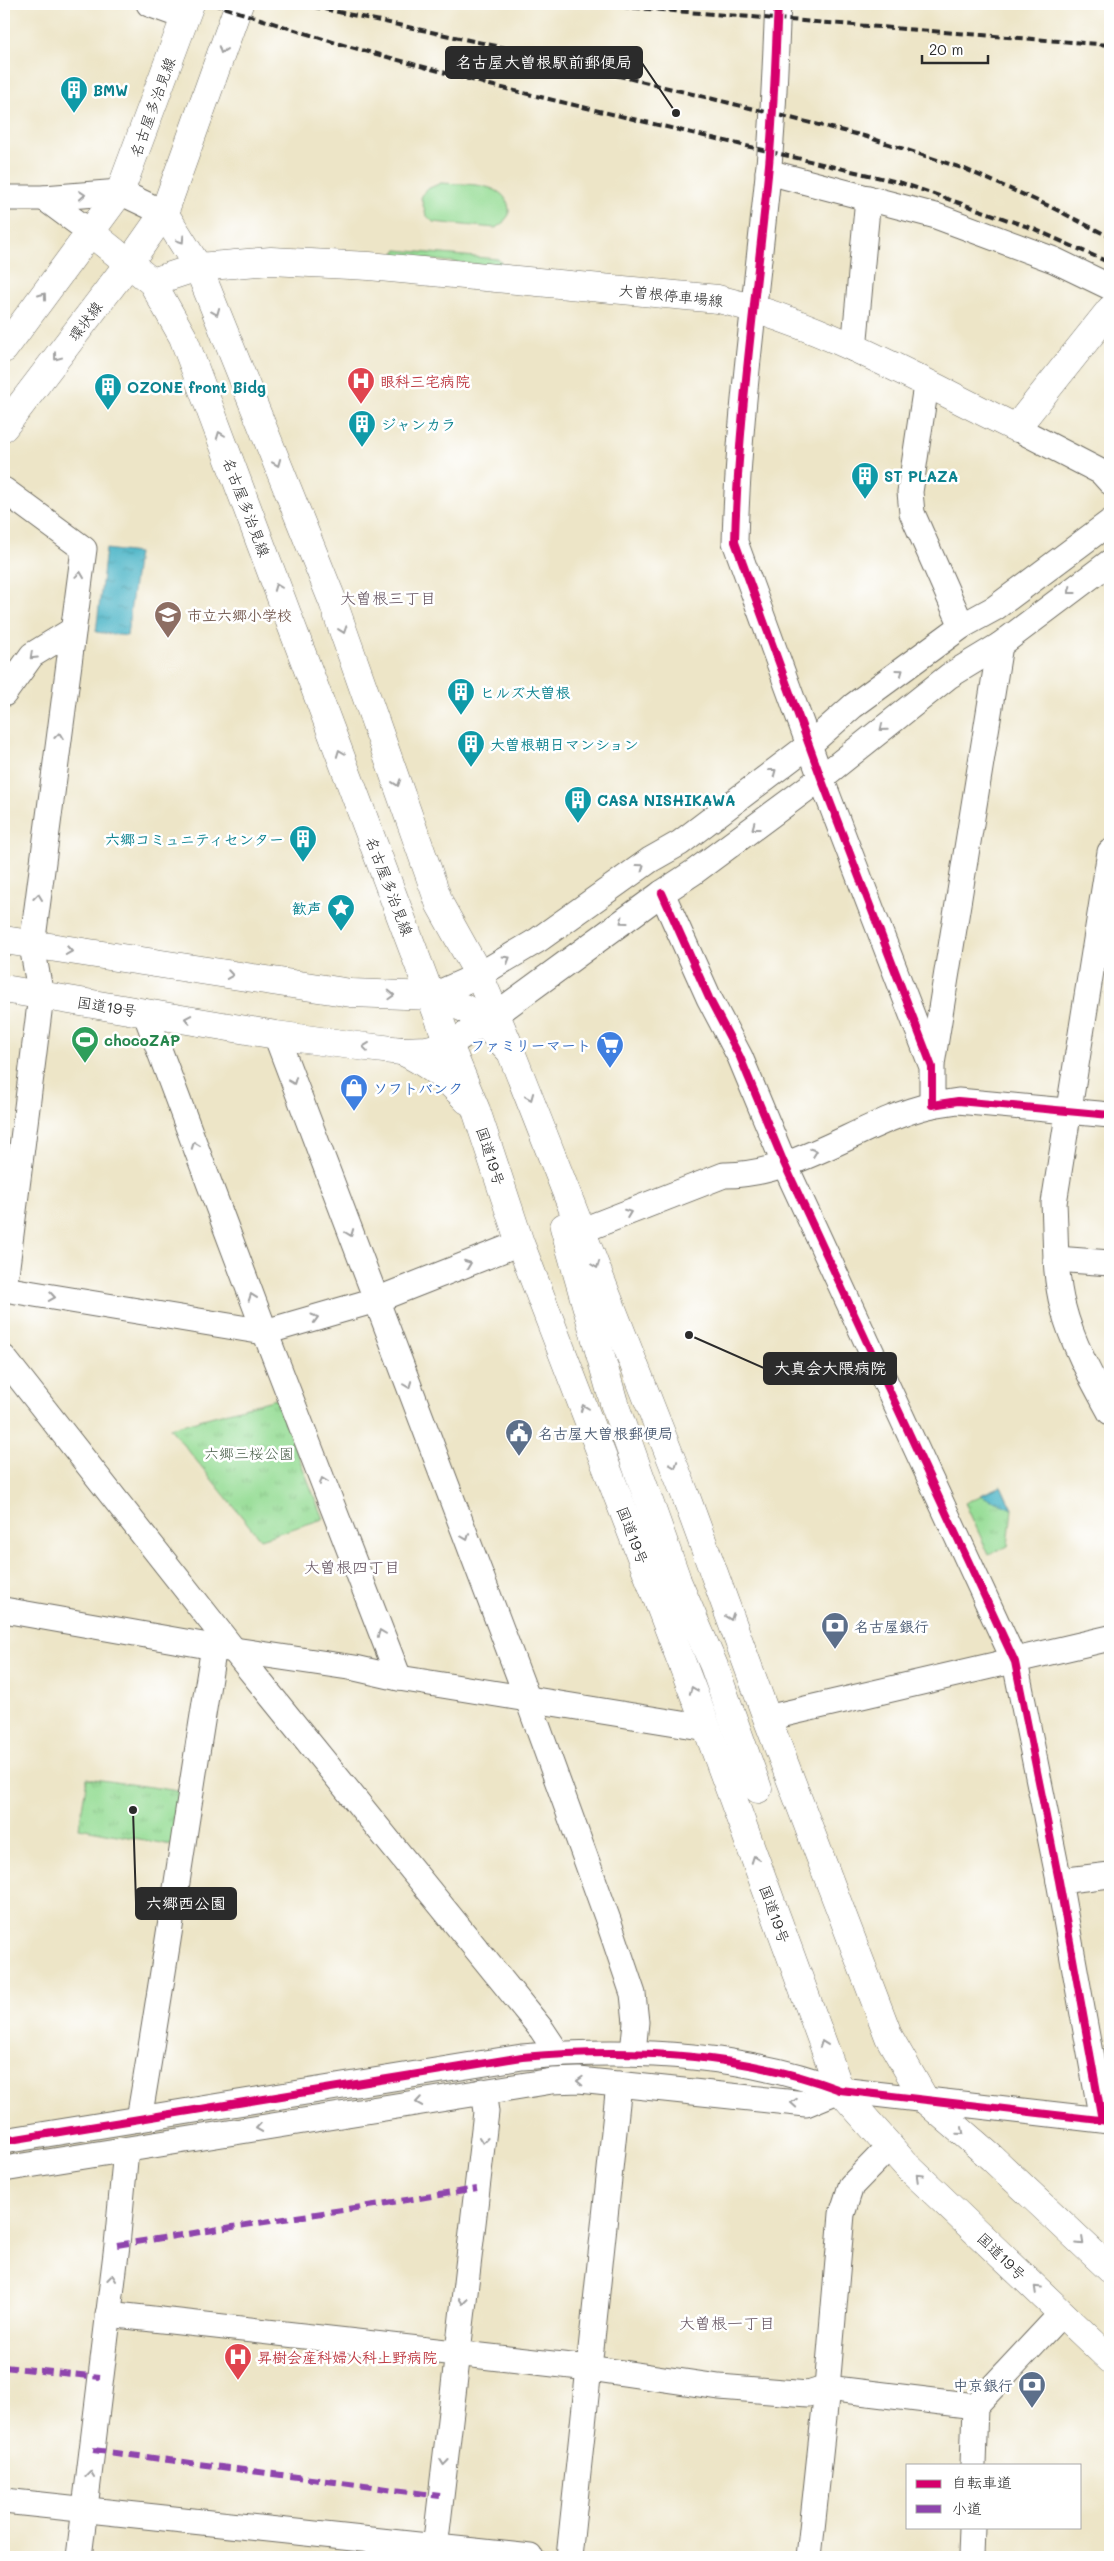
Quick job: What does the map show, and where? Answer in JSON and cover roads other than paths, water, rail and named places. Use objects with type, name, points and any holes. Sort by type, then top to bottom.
[{"type":"main road","points":[[239,4],[164,213],[198,267],[334,602],[440,905],[479,975],[489,1019],[511,1052],[557,1166],[685,1494],[766,1718],[889,2037],[925,2100],[992,2158],[1110,2269]]},
{"type":"main road","name":"名古屋多治見線","points":[[187,10],[120,192],[90,232],[152,282],[183,337],[449,1045]]},
{"type":"main road","name":"環状線","points":[[4,427],[164,213]]},
{"type":"main road","points":[[4,349],[90,232]]},
{"type":"main road","name":"大曽根停車場線","points":[[152,282],[198,267],[271,261],[369,266],[718,298],[753,307],[797,323],[1016,428]]},
{"type":"main road","points":[[1016,428],[1110,310]]},
{"type":"main road","points":[[4,940],[32,946],[351,994],[432,996],[489,1019]]},
{"type":"main road","name":"国道19号","points":[[4,989],[276,1035],[401,1051],[427,1050],[449,1045],[476,1110],[520,1243],[707,1728],[840,2090],[889,2146],[1110,2359]]},
{"type":"main road","points":[[401,1051],[424,1061],[450,1081],[476,1110]]},
{"type":"main road","points":[[557,1166],[563,1224],[614,1403],[676,1576],[714,1666],[758,1789]]},
{"type":"main road","points":[[610,1477],[627,1490],[676,1576]]},
{"type":"street","points":[[149,4],[187,10]]},
{"type":"street","points":[[778,4],[768,172],[753,307],[736,506],[735,542],[821,778],[932,1067]]},
{"type":"street","points":[[768,172],[936,216],[982,231],[1054,260],[1110,287]]},
{"type":"street","points":[[4,198],[44,198],[120,192],[164,213]]},
{"type":"street","points":[[44,198],[90,232]]},
{"type":"street","points":[[854,349],[868,198]]},
{"type":"street","points":[[926,385],[910,492],[912,513],[962,626]]},
{"type":"street","points":[[1016,428],[1101,472],[1110,482]]},
{"type":"street","points":[[4,490],[84,549],[32,946],[41,996],[4,1290],[265,1332],[376,1300],[520,1243]]},
{"type":"street","points":[[432,996],[479,975],[538,940],[650,860],[680,843],[809,745],[853,706],[962,626],[995,608],[1110,522]]},
{"type":"street","points":[[449,1045],[489,1019],[662,893],[694,872],[821,778],[949,676],[1000,645],[1110,562]]},
{"type":"street","points":[[4,694],[32,655],[73,630]]},
{"type":"street","points":[[932,1105],[932,1067],[1000,645]]},
{"type":"street","points":[[1110,852],[1054,1204],[1056,1259],[1063,1306],[1103,1385],[1110,1412]]},
{"type":"street","points":[[4,2141],[513,2059],[558,2054],[633,2052],[762,2066],[804,2077],[840,2090],[1106,2121],[1014,1662],[784,1163],[740,1057],[709,998],[662,893]]},
{"type":"street","points":[[145,1012],[265,1332],[399,1678]]},
{"type":"street","points":[[276,1035],[528,1700],[629,1978],[636,2022],[633,2052]]},
{"type":"street","points":[[582,1230],[724,1175],[743,1175],[784,1163],[833,1144],[883,1120],[932,1105],[958,1101],[1110,1115]]},
{"type":"street","points":[[1056,1259],[1110,1263]]},
{"type":"street","points":[[4,1358],[223,1648],[542,2030],[558,2054]]},
{"type":"street","points":[[4,1610],[223,1648],[355,1668],[399,1678],[528,1700],[707,1728]]},
{"type":"street","points":[[766,1718],[1014,1662],[1110,1638]]},
{"type":"street","points":[[139,2119],[173,1917],[181,1848],[223,1648]]},
{"type":"street","points":[[1059,1882],[1110,1875]]},
{"type":"street","points":[[4,2169],[552,2081],[579,2080],[806,2104],[840,2090]]},
{"type":"street","points":[[569,2557],[619,2084]]},
{"type":"street","points":[[435,2552],[456,2355],[486,2112],[483,2091]]},
{"type":"street","points":[[810,2557],[828,2388],[842,2214],[851,2186],[889,2146]]},
{"type":"street","points":[[79,2557],[86,2510],[126,2150]]},
{"type":"street","points":[[973,2464],[975,2406],[1062,2313]]},
{"type":"street","points":[[108,2314],[456,2355],[589,2368],[719,2387],[808,2394],[828,2388],[975,2406]]},
{"type":"street","points":[[4,2500],[435,2552],[531,2557]]},
{"type":"street","points":[[971,2557],[972,2528]]},
{"type":"water","points":[[106,549],[138,553],[127,636],[96,632]]},
{"type":"water","points":[[1001,1486],[1012,1509],[980,1495]]},
{"type":"railway","points":[[213,4],[336,43],[490,85],[902,183],[1034,229],[1110,263]]},
{"type":"railway","points":[[301,4],[501,47],[864,136],[965,169],[1049,206],[1110,237]]},
{"type":"railway","points":[[585,4],[1110,45]]},
{"type":"place","name":"名古屋大曽根駅前郵便局","points":[[676,113]]},
{"type":"place","name":"BMW","points":[[74,114]]},
{"type":"place","name":"眼科三宅病院","points":[[361,405]]},
{"type":"place","name":"OZONE front Bidg","points":[[108,411]]},
{"type":"place","name":"ジャンカラ","points":[[362,448]]},
{"type":"place","name":"ST PLAZA","points":[[865,500]]},
{"type":"place","name":"市立六郷小学校","points":[[168,639]]},
{"type":"place","name":"ヒルズ大曽根","points":[[461,716]]},
{"type":"place","name":"大曽根朝日マンション","points":[[471,768]]},
{"type":"place","name":"CASA NISHIKAWA","points":[[578,824]]},
{"type":"place","name":"六郷コミュニティセンター","points":[[303,863]]},
{"type":"place","name":"歓声","points":[[341,932]]},
{"type":"place","name":"chocoZAP","points":[[85,1064]]},
{"type":"place","name":"ファミリーマート","points":[[610,1069]]},
{"type":"place","name":"ソフトバンク","points":[[354,1112]]},
{"type":"place","name":"大真会大隈病院","points":[[689,1335]]},
{"type":"place","name":"名古屋大曽根郵便局","points":[[519,1457]]},
{"type":"place","name":"名古屋銀行","points":[[835,1650]]},
{"type":"place","name":"六郷西公園","points":[[133,1810]]},
{"type":"place","name":"昇樹会産科婦人科上野病院","points":[[238,2381]]},
{"type":"place","name":"中京銀行","points":[[1032,2409]]},
{"type":"district","name":"大曽根三丁目","points":[[388,597]]},
{"type":"district","name":"大曽根四丁目","points":[[352,1566]]},
{"type":"district","name":"大曽根一丁目","points":[[727,2322]]},
{"type":"park label","name":"六郷三桜公園","points":[[249,1453]]}]
